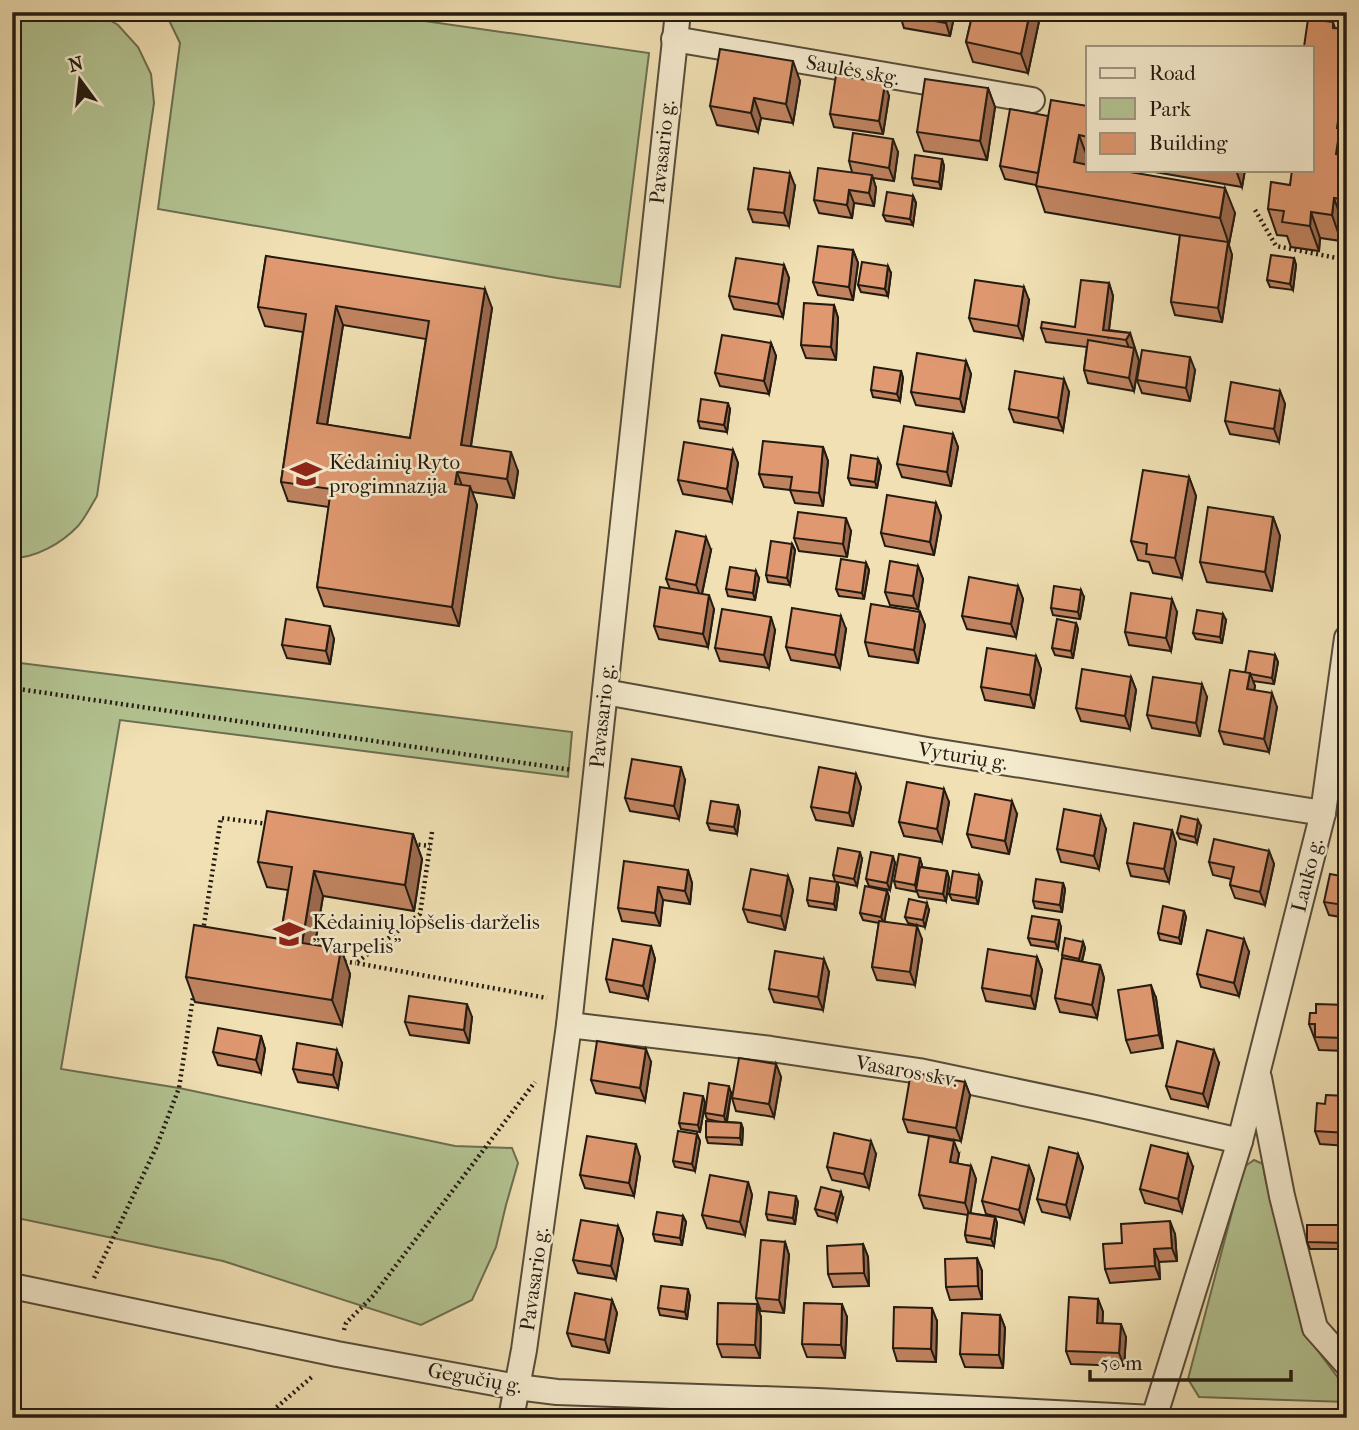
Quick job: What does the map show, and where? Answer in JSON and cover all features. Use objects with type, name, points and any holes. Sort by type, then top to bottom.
[{"type":"street","name":"Pavasario g.","points":[[511,1418],[524,1350],[570,1014],[678,12]]},
{"type":"street","name":"Saulės skg.","points":[[674,39],[1032,100]]},
{"type":"street","name":"Lauko g.","points":[[1154,1418],[1240,1141],[1323,813],[1347,638]]},
{"type":"street","name":"Vyturių g.","points":[[605,692],[926,750],[1323,813]]},
{"type":"street","name":"Vasaros skv.","points":[[570,1014],[919,1072],[1240,1141]]},
{"type":"street","name":"Lauko g.","points":[[1257,1069],[1282,1196],[1315,1328],[1347,1364]]},
{"type":"street","name":"Gegučių g.","points":[[12,1286],[337,1354],[557,1392],[818,1409],[1154,1418]]},
{"type":"path","points":[[1255,210],[1276,246],[1347,260]]},
{"type":"path","points":[[12,688],[596,773]]},
{"type":"path","points":[[202,936],[220,818],[273,825]]},
{"type":"path","points":[[356,963],[420,914],[432,832]]},
{"type":"path","points":[[404,843],[430,846]]},
{"type":"path","points":[[337,960],[570,1014]]},
{"type":"path","points":[[83,1301],[156,1148],[179,1088],[196,978]]},
{"type":"path","points":[[264,1418],[337,1354],[346,1323],[372,1297],[532,1085],[565,1056]]},
{"type":"green space","points":[[26,12],[96,12],[118,25],[138,47],[151,74],[154,103],[97,496],[81,523],[64,538],[39,552],[12,558],[12,19]]},
{"type":"green space","points":[[165,12],[362,12],[649,53],[620,287],[158,209],[180,43]]},
{"type":"green space","points":[[12,662],[572,732],[568,777],[120,720],[61,1069],[179,1088],[455,1146],[512,1148],[518,1163],[496,1247],[472,1300],[421,1325],[223,1261],[12,1217]]},
{"type":"green space","points":[[1254,1160],[1263,1164],[1307,1336],[1347,1390],[1347,1402],[1199,1397],[1188,1379],[1244,1167]]},
{"type":"building","points":[[900,12],[947,12],[946,23],[900,15]]},
{"type":"building","points":[[973,12],[1030,12],[1021,54],[966,42]]},
{"type":"building","points":[[1308,19],[1333,22],[1333,28],[1347,29],[1347,74],[1337,128],[1340,128],[1336,154],[1340,155],[1338,171],[1344,172],[1340,199],[1334,198],[1332,215],[1311,212],[1310,226],[1282,222],[1284,211],[1268,209],[1271,182],[1290,185],[1292,172],[1314,172],[1314,46],[1304,46]]},
{"type":"building","points":[[720,49],[793,61],[786,104],[754,98],[751,113],[710,106]]},
{"type":"building","points":[[836,75],[885,83],[879,121],[830,114]]},
{"type":"building","points":[[925,79],[988,88],[980,141],[917,132]]},
{"type":"building","points":[[1051,100],[1086,106],[1086,137],[1079,135],[1074,162],[1086,165],[1086,172],[1130,172],[1225,188],[1220,218],[1036,186]]},
{"type":"building","points":[[1010,109],[1048,116],[1038,173],[1000,166]]},
{"type":"building","points":[[853,133],[893,139],[889,168],[849,161]]},
{"type":"building","points":[[915,155],[942,159],[939,182],[912,178]]},
{"type":"building","points":[[754,168],[790,173],[784,213],[748,209]]},
{"type":"building","points":[[818,168],[872,175],[869,193],[849,190],[847,205],[814,200]]},
{"type":"building","points":[[887,192],[913,196],[910,219],[883,215]]},
{"type":"building","points":[[1180,235],[1228,242],[1218,308],[1171,302]]},
{"type":"building","points":[[818,246],[853,250],[849,287],[813,282]]},
{"type":"building","points":[[1271,255],[1294,258],[1290,284],[1267,280]]},
{"type":"building","points":[[266,256],[485,289],[461,445],[511,452],[507,479],[457,472],[455,484],[470,486],[452,607],[317,587],[331,489],[281,482],[306,314],[258,307]],"holes":[[[336,306],[429,321],[410,438],[317,423]]]},
{"type":"building","points":[[736,258],[784,265],[778,304],[729,296]]},
{"type":"building","points":[[862,262],[888,266],[885,289],[858,285]]},
{"type":"building","points":[[975,280],[1024,287],[1018,326],[969,318]]},
{"type":"building","points":[[1081,280],[1109,283],[1103,330],[1130,333],[1126,340],[1041,328],[1042,322],[1075,327]]},
{"type":"building","points":[[804,303],[834,305],[831,347],[801,345]]},
{"type":"building","points":[[722,335],[771,343],[764,381],[715,373]]},
{"type":"building","points":[[1088,340],[1134,348],[1129,378],[1084,370]]},
{"type":"building","points":[[1142,350],[1190,357],[1186,388],[1137,380]]},
{"type":"building","points":[[917,353],[966,361],[960,399],[911,392]]},
{"type":"building","points":[[874,367],[901,371],[897,394],[871,390]]},
{"type":"building","points":[[1015,371],[1064,379],[1058,418],[1009,409]]},
{"type":"building","points":[[1231,382],[1280,391],[1274,429],[1225,421]]},
{"type":"building","points":[[701,399],[728,403],[724,425],[698,421]]},
{"type":"building","points":[[904,426],[953,434],[947,472],[897,464]]},
{"type":"building","points":[[763,441],[823,447],[819,493],[790,490],[792,477],[759,474]]},
{"type":"building","points":[[684,442],[733,450],[727,489],[678,480]]},
{"type":"building","points":[[851,455],[878,459],[875,482],[848,478]]},
{"type":"building","points":[[1143,470],[1189,477],[1175,558],[1146,554],[1147,544],[1131,541]]},
{"type":"building","points":[[887,495],[936,503],[930,542],[881,533]]},
{"type":"building","points":[[1208,507],[1273,517],[1265,572],[1200,562]]},
{"type":"building","points":[[798,512],[846,518],[843,544],[794,538]]},
{"type":"building","points":[[676,531],[706,537],[696,585],[666,579]]},
{"type":"building","points":[[771,541],[792,544],[787,578],[766,575]]},
{"type":"building","points":[[841,559],[866,563],[862,593],[836,589]]},
{"type":"building","points":[[890,561],[918,566],[913,596],[885,592]]},
{"type":"building","points":[[730,567],[756,571],[753,593],[726,589]]},
{"type":"building","points":[[969,577],[1018,586],[1011,624],[962,616]]},
{"type":"building","points":[[1054,586],[1081,590],[1078,612],[1051,608]]},
{"type":"building","points":[[660,587],[709,595],[703,634],[654,626]]},
{"type":"building","points":[[1131,593],[1172,599],[1166,638],[1125,632]]},
{"type":"building","points":[[871,604],[920,612],[914,650],[865,642]]},
{"type":"building","points":[[792,608],[841,616],[835,655],[786,647]]},
{"type":"building","points":[[722,609],[771,617],[764,655],[715,648]]},
{"type":"building","points":[[1197,610],[1223,614],[1220,637],[1193,633]]},
{"type":"building","points":[[286,619],[330,626],[326,651],[282,645]]},
{"type":"building","points":[[1057,619],[1076,623],[1071,651],[1052,648]]},
{"type":"building","points":[[987,648],[1036,656],[1030,695],[981,687]]},
{"type":"building","points":[[1249,651],[1275,655],[1272,678],[1245,673]]},
{"type":"building","points":[[1082,669],[1131,677],[1125,716],[1076,708]]},
{"type":"building","points":[[1230,670],[1250,673],[1247,689],[1272,693],[1264,739],[1219,731]]},
{"type":"building","points":[[1153,677],[1202,684],[1196,723],[1147,715]]},
{"type":"building","points":[[632,759],[681,767],[674,806],[625,798]]},
{"type":"building","points":[[819,767],[856,774],[849,813],[811,807]]},
{"type":"building","points":[[907,782],[944,789],[937,829],[899,822]]},
{"type":"building","points":[[975,794],[1012,801],[1005,841],[967,834]]},
{"type":"building","points":[[711,801],[738,805],[734,827],[707,823]]},
{"type":"building","points":[[1064,809],[1101,816],[1094,856],[1057,849]]},
{"type":"building","points":[[267,811],[413,834],[405,885],[314,871],[302,943],[341,949],[332,1000],[186,977],[194,925],[280,939],[292,867],[258,862]]},
{"type":"building","points":[[1181,816],[1198,820],[1195,837],[1177,833]]},
{"type":"building","points":[[1134,823],[1172,830],[1164,869],[1127,863]]},
{"type":"building","points":[[1214,839],[1269,851],[1260,892],[1230,885],[1234,867],[1209,862]]},
{"type":"building","points":[[838,848],[860,852],[854,879],[833,875]]},
{"type":"building","points":[[871,852],[893,856],[887,883],[866,879]]},
{"type":"building","points":[[899,854],[920,858],[915,885],[894,881]]},
{"type":"building","points":[[624,861],[688,870],[685,891],[658,887],[655,913],[618,908]]},
{"type":"building","points":[[920,867],[947,871],[943,894],[916,890]]},
{"type":"building","points":[[751,869],[788,876],[781,916],[743,909]]},
{"type":"building","points":[[953,871],[979,875],[976,898],[949,894]]},
{"type":"building","points":[[1330,874],[1347,877],[1347,911],[1343,911],[1344,905],[1324,902]]},
{"type":"building","points":[[810,878],[837,882],[834,904],[807,900]]},
{"type":"building","points":[[1036,879],[1063,883],[1060,905],[1033,901]]},
{"type":"building","points":[[865,886],[887,891],[881,917],[860,913]]},
{"type":"building","points":[[909,899],[927,903],[923,920],[905,917]]},
{"type":"building","points":[[1163,906],[1184,911],[1179,938],[1158,933]]},
{"type":"building","points":[[1032,916],[1059,920],[1055,942],[1028,938]]},
{"type":"building","points":[[879,921],[917,926],[910,972],[872,967]]},
{"type":"building","points":[[1207,930],[1244,939],[1234,983],[1197,974]]},
{"type":"building","points":[[1065,938],[1083,942],[1079,959],[1062,955]]},
{"type":"building","points":[[613,939],[651,946],[643,986],[606,979]]},
{"type":"building","points":[[988,949],[1037,957],[1031,996],[982,988]]},
{"type":"building","points":[[775,951],[824,959],[818,997],[769,989]]},
{"type":"building","points":[[1062,958],[1100,965],[1092,1005],[1055,998]]},
{"type":"building","points":[[1151,985],[1159,1035],[1126,1040],[1118,990]]},
{"type":"building","points":[[409,996],[467,1004],[464,1030],[405,1022]]},
{"type":"building","points":[[1316,1004],[1347,1005],[1347,1044],[1343,1044],[1343,1038],[1315,1037],[1315,1024],[1309,1024],[1310,1013],[1316,1013]]},
{"type":"building","points":[[218,1028],[261,1036],[256,1060],[213,1052]]},
{"type":"building","points":[[597,1041],[646,1049],[640,1088],[591,1080]]},
{"type":"building","points":[[1177,1041],[1214,1050],[1203,1094],[1166,1086]]},
{"type":"building","points":[[297,1043],[337,1050],[333,1075],[293,1069]]},
{"type":"building","points":[[739,1058],[776,1064],[769,1104],[732,1098]]},
{"type":"building","points":[[911,1072],[965,1082],[956,1128],[903,1119]]},
{"type":"building","points":[[709,1083],[729,1086],[724,1116],[705,1113]]},
{"type":"building","points":[[684,1093],[703,1096],[698,1125],[679,1123]]},
{"type":"building","points":[[1326,1095],[1347,1096],[1347,1133],[1315,1131],[1317,1103],[1325,1104]]},
{"type":"building","points":[[706,1121],[741,1123],[740,1138],[706,1137]]},
{"type":"building","points":[[678,1131],[697,1134],[692,1164],[673,1161]]},
{"type":"building","points":[[834,1133],[871,1141],[864,1174],[827,1167]]},
{"type":"building","points":[[587,1136],[636,1144],[629,1183],[580,1175]]},
{"type":"building","points":[[929,1136],[954,1141],[950,1162],[971,1166],[965,1203],[919,1195]]},
{"type":"building","points":[[1151,1145],[1188,1154],[1178,1199],[1140,1189]]},
{"type":"building","points":[[1049,1147],[1078,1154],[1066,1205],[1037,1199]]},
{"type":"building","points":[[992,1157],[1029,1166],[1019,1210],[982,1201]]},
{"type":"building","points":[[710,1175],[748,1182],[740,1222],[702,1215]]},
{"type":"building","points":[[821,1187],[841,1192],[835,1214],[815,1209]]},
{"type":"building","points":[[769,1192],[796,1196],[793,1218],[766,1214]]},
{"type":"building","points":[[657,1212],[683,1216],[680,1238],[653,1234]]},
{"type":"building","points":[[968,1213],[995,1217],[991,1239],[965,1235]]},
{"type":"building","points":[[581,1220],[618,1226],[611,1266],[573,1260]]},
{"type":"building","points":[[1170,1221],[1172,1248],[1154,1249],[1155,1266],[1105,1269],[1103,1244],[1122,1243],[1121,1224]]},
{"type":"building","points":[[1307,1225],[1346,1225],[1346,1243],[1307,1242]]},
{"type":"building","points":[[761,1240],[785,1242],[779,1300],[756,1298]]},
{"type":"building","points":[[863,1244],[864,1273],[828,1274],[827,1246]]},
{"type":"building","points":[[977,1258],[978,1286],[946,1287],[945,1259]]},
{"type":"building","points":[[661,1286],[688,1289],[685,1312],[658,1308]]},
{"type":"building","points":[[575,1293],[612,1300],[605,1340],[567,1333]]},
{"type":"building","points":[[1069,1297],[1098,1299],[1097,1323],[1121,1324],[1119,1353],[1066,1351]]},
{"type":"building","points":[[718,1303],[757,1304],[755,1345],[717,1344]]},
{"type":"building","points":[[804,1303],[842,1304],[841,1345],[802,1344]]},
{"type":"building","points":[[894,1307],[932,1308],[931,1349],[893,1348]]},
{"type":"building","points":[[962,1313],[1000,1315],[999,1355],[960,1354]]},
{"type":"place","name":"Kėdainių Ryto progimnazija","points":[[306,474]]},
{"type":"place","name":"Kėdainių lopšelis-darželis \"Varpelis\"","points":[[289,934]]}]
